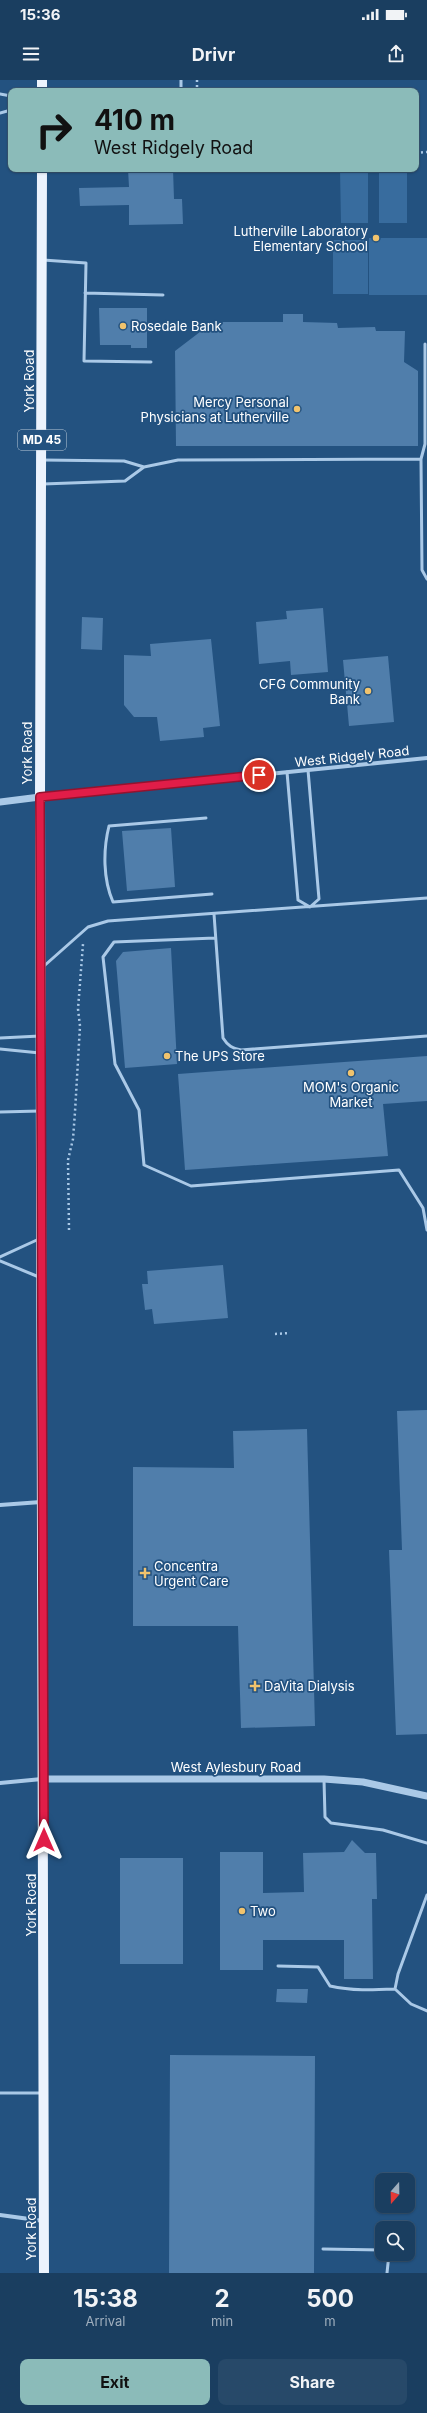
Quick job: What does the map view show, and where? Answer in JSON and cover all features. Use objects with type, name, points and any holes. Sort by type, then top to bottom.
[{"type":"main road","name":"York Road","points":[[42,172],[40,797],[44,1779],[44,2273]]},
{"type":"street","name":"West Ridgely Road","points":[[40,797],[427,758]]},
{"type":"street","points":[[0,802],[40,797]]},
{"type":"street","points":[[0,1505],[43,1502]]},
{"type":"street","points":[[0,1783],[44,1779]]},
{"type":"street","name":"West Aylesbury Road","points":[[44,1779],[324,1779],[369,1783],[427,1796]]},
{"type":"street","points":[[0,2215],[44,2221]]},
{"type":"lane","points":[[42,260],[86,263],[84,361],[151,362]]},
{"type":"lane","points":[[85,293],[163,295]]},
{"type":"lane","points":[[425,344],[425,444],[421,459],[422,570],[427,579]]},
{"type":"lane","points":[[42,484],[125,481],[144,467],[178,460],[421,459]]},
{"type":"lane","points":[[42,460],[124,461],[144,467]]},
{"type":"lane","points":[[308,770],[319,899],[310,907]]},
{"type":"lane","points":[[287,772],[298,900],[310,907]]},
{"type":"lane","points":[[206,818],[109,826],[105,842],[107,888],[113,902],[212,894]]},
{"type":"lane","points":[[41,968],[88,927],[108,921],[427,898]]},
{"type":"lane","points":[[214,914],[224,1038],[227,1045],[240,1050],[427,1036]]},
{"type":"lane","points":[[215,938],[114,942],[103,956],[115,1064],[139,1110],[144,1165],[191,1186],[399,1170],[423,1208],[427,1230]]},
{"type":"lane","points":[[0,1038],[41,1036]]},
{"type":"lane","points":[[0,1049],[42,1053]]},
{"type":"lane","points":[[0,1112],[42,1111]]},
{"type":"lane","points":[[0,1257],[42,1238]]},
{"type":"lane","points":[[0,1261],[42,1278]]},
{"type":"lane","points":[[324,1779],[325,1817],[331,1824],[383,1830],[427,1844]]},
{"type":"lane","points":[[395,1989],[398,1974],[427,1895]]},
{"type":"lane","points":[[278,1966],[318,1967],[330,1986],[370,1991],[395,1989],[411,2004],[427,2011]]},
{"type":"lane","points":[[0,2093],[44,2094]]},
{"type":"lane","points":[[323,2250],[375,2250]]},
{"type":"lane","points":[[387,2273],[388,2261]]},
{"type":"path","points":[[68,1230],[68,1160],[73,1139],[77,1084],[80,1026],[78,1009],[81,963],[84,949],[82,932]]},
{"type":"path","points":[[275,1334],[290,1333]]},
{"type":"shaded area","points":[[340,172],[368,172],[368,223],[341,223]]},
{"type":"shaded area","points":[[379,172],[407,172],[407,223],[379,223]]},
{"type":"shaded area","points":[[369,238],[427,238],[427,295],[369,295]]},
{"type":"shaded area","points":[[333,240],[368,240],[368,294],[333,294]]},
{"type":"building","points":[[128,172],[173,172],[174,199],[182,199],[183,224],[129,225],[129,205],[80,206],[79,188],[129,187]]},
{"type":"building","name":"Rosedale Bank","points":[[99,308],[147,308],[147,348],[131,348],[131,345],[100,345]]},
{"type":"building","name":"Mercy Personal Physicians at Lutherville","points":[[283,314],[303,314],[303,322],[337,323],[338,328],[375,327],[376,331],[405,331],[404,362],[418,371],[418,446],[176,446],[175,351],[213,322],[283,322]]},
{"type":"building","points":[[323,608],[328,672],[291,675],[290,661],[259,664],[256,622],[287,619],[286,611]]},
{"type":"building","points":[[82,617],[103,618],[102,650],[81,649]]},
{"type":"building","points":[[211,639],[220,726],[203,728],[204,737],[160,741],[157,717],[134,717],[124,705],[124,655],[151,656],[150,644]]},
{"type":"building","name":"CFG Community Bank","points":[[388,656],[394,722],[349,726],[343,660]]},
{"type":"building","points":[[171,828],[175,887],[127,891],[122,831]]},
{"type":"building","points":[[171,948],[177,1064],[125,1068],[116,961],[123,952]]},
{"type":"building","points":[[427,1056],[427,1101],[383,1104],[388,1156],[185,1170],[178,1074]]},
{"type":"building","points":[[223,1265],[228,1318],[154,1324],[152,1309],[145,1310],[142,1284],[148,1284],[147,1271]]},
{"type":"building","points":[[427,1410],[427,1734],[396,1735],[389,1550],[402,1550],[397,1411]]},
{"type":"building","points":[[307,1429],[315,1726],[241,1728],[238,1626],[133,1626],[133,1467],[234,1468],[233,1431]]},
{"type":"building","points":[[352,1840],[365,1853],[376,1853],[377,1899],[372,1899],[373,1979],[344,1979],[344,1940],[263,1940],[263,1970],[220,1970],[220,1852],[263,1852],[263,1893],[304,1892],[303,1853],[344,1852]]},
{"type":"building","points":[[120,1858],[183,1858],[183,1964],[120,1964]]},
{"type":"building","points":[[277,1989],[308,1989],[307,2003],[276,2002]]},
{"type":"building","points":[[170,2055],[315,2056],[314,2273],[169,2273]]},
{"type":"place","name":"Lutherville Laboratory Elementary School","points":[[376,238]]},
{"type":"place","name":"Rosedale Bank","points":[[123,326]]},
{"type":"place","name":"Mercy Personal Physicians at Lutherville","points":[[297,409]]},
{"type":"place","name":"CFG Community Bank","points":[[368,691]]},
{"type":"place","name":"The UPS Store","points":[[167,1056]]},
{"type":"place","name":"MOM's Organic Market","points":[[351,1073]]},
{"type":"place","name":"Concentra Urgent Care","points":[[145,1573]]},
{"type":"place","name":"DaVita Dialysis","points":[[255,1686]]},
{"type":"place","name":"Two","points":[[242,1911]]},
{"type":"route","points":[[44,1840],[42,1379],[43,1259],[40,797],[259,775]]}]
